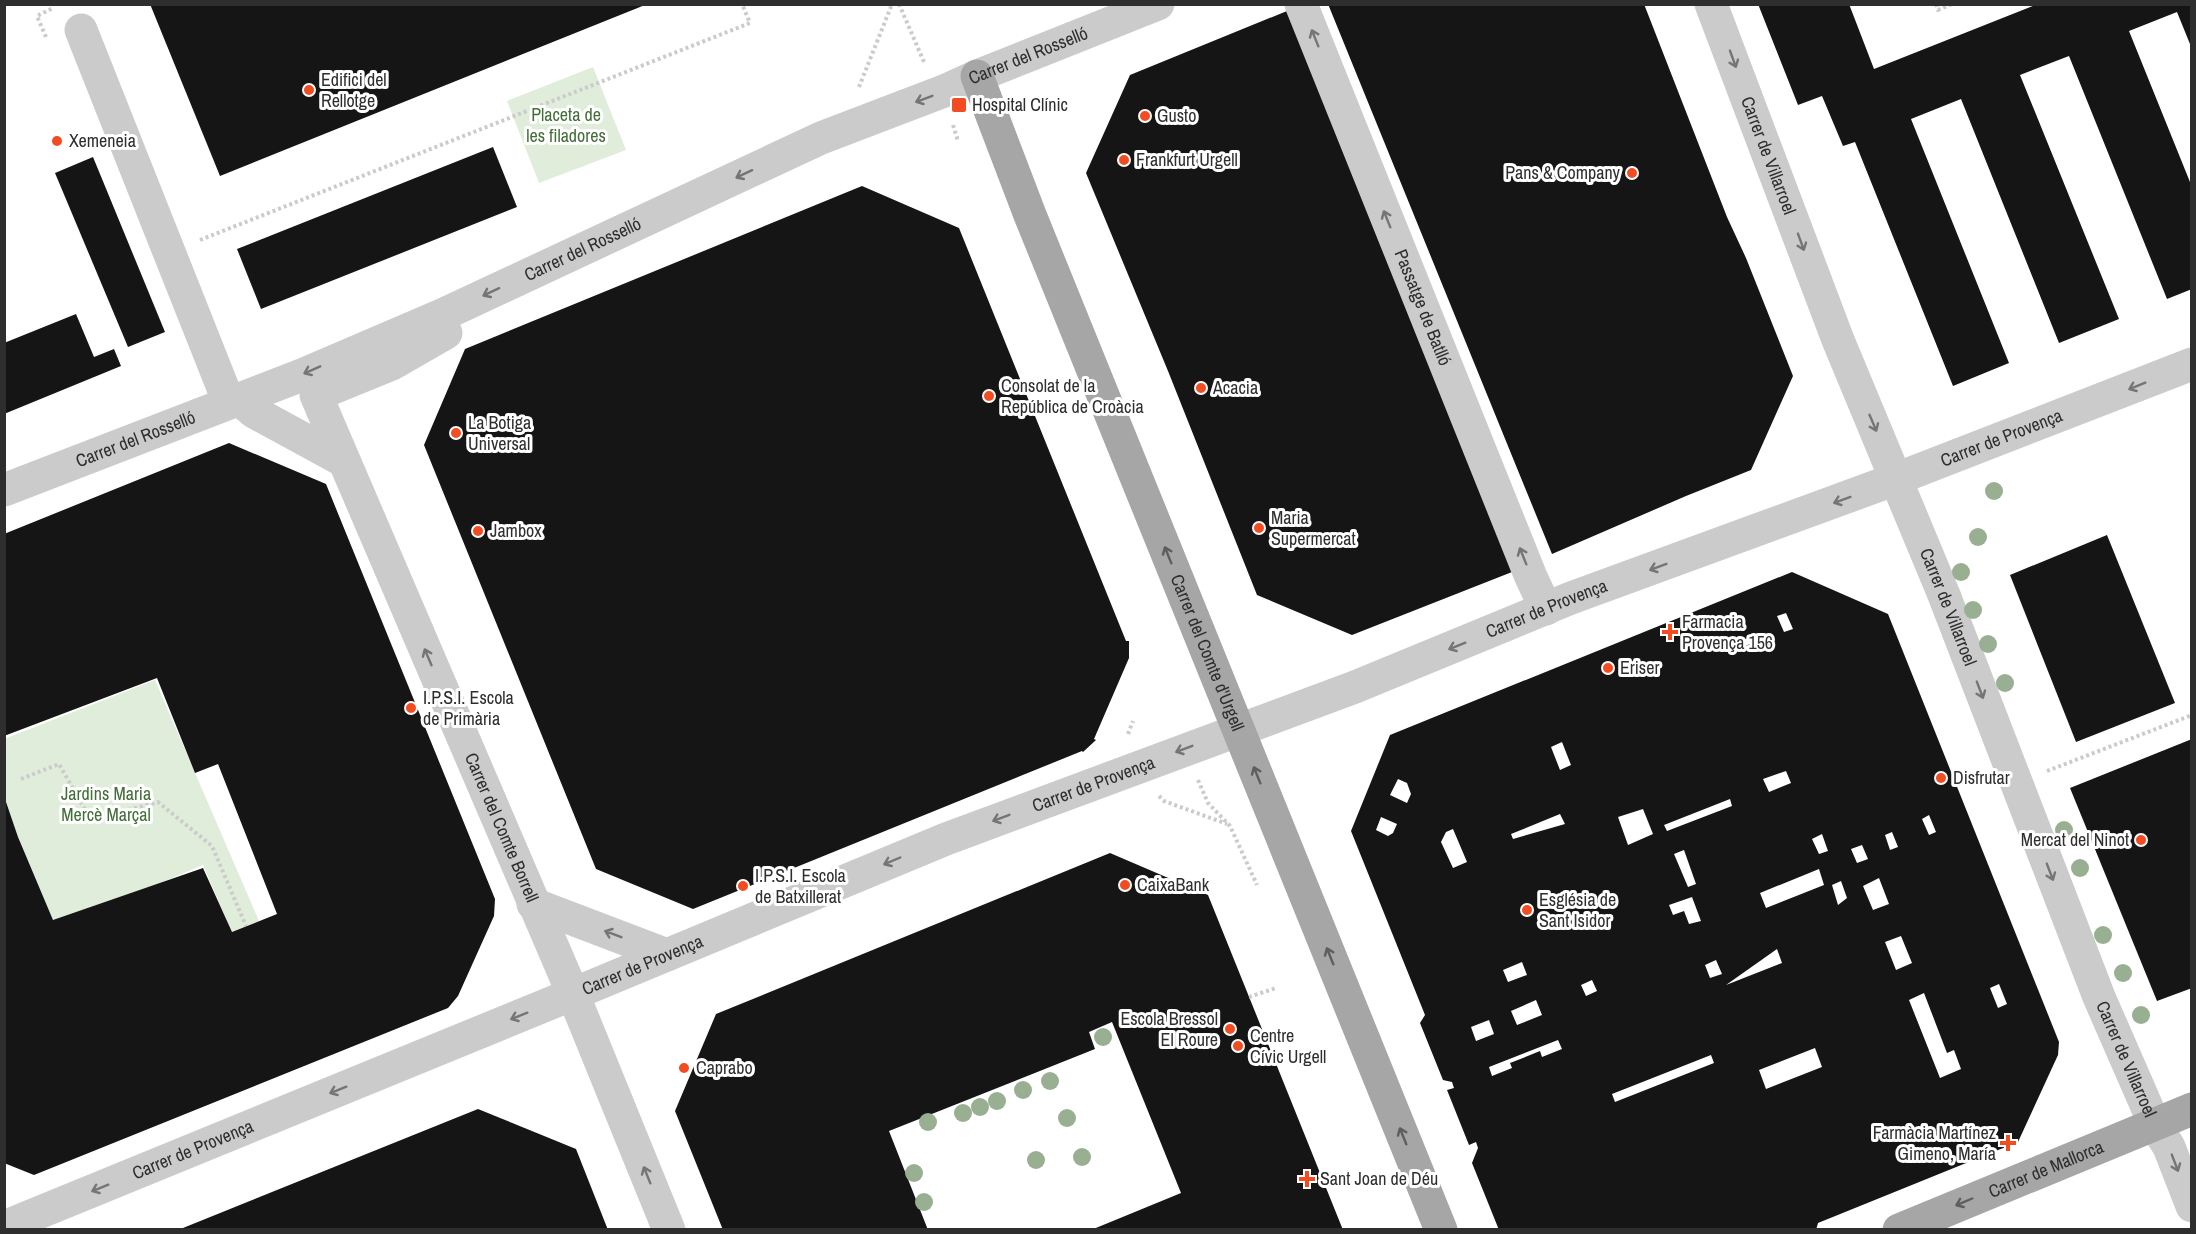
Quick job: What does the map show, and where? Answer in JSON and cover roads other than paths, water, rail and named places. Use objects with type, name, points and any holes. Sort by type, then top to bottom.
[{"type":"main road","name":"Carrer del Comte d'Urgell","points":[[977,76],[1030,215],[1441,1230]]},
{"type":"main road","name":"Carrer de Mallorca","points":[[1899,1230],[2192,1109]]},
{"type":"street","name":"Carrer del Rosselló","points":[[4,490],[232,409],[302,375],[442,315],[807,144],[1158,4]]},
{"type":"street","name":"Passatge de Batlló","points":[[1301,4],[1546,609]]},
{"type":"street","name":"Carrer de Villarroel","points":[[1712,4],[1838,340],[1944,595],[2098,996],[2154,1123],[2169,1147],[2192,1206]]},
{"type":"street","points":[[81,30],[232,409],[345,461]]},
{"type":"street","points":[[232,409],[316,395],[392,364],[446,333]]},
{"type":"street","name":"Carrer de Provença","points":[[4,1227],[668,955],[946,838],[1397,670],[1571,598],[1896,480],[2192,364]]},
{"type":"street","name":"Carrer del Comte Borrell","points":[[316,395],[573,994],[669,1230]]},
{"type":"street","points":[[533,904],[668,955]]},
{"type":"place","name":"Edifici del Rellotge","points":[[309,90]]},
{"type":"place","name":"Hospital Clínic","points":[[959,105]]},
{"type":"place","name":"Gusto","points":[[1145,116]]},
{"type":"place","name":"Xemeneia","points":[[57,141]]},
{"type":"place","name":"Frankfurt Urgell","points":[[1124,160]]},
{"type":"place","name":"Pans & Company","points":[[1632,173]]},
{"type":"place","name":"Acacia","points":[[1201,388]]},
{"type":"place","name":"Consolat de la República de Croàcia","points":[[989,396]]},
{"type":"place","name":"La Botiga Universal","points":[[456,433]]},
{"type":"place","name":"Maria Supermercat","points":[[1259,528]]},
{"type":"place","name":"Jambox","points":[[478,531]]},
{"type":"place","name":"Farmacia Provença 156","points":[[1670,632]]},
{"type":"place","name":"Eriser","points":[[1608,668]]},
{"type":"place","name":"I.P.S.I. Escola de Primària","points":[[411,708]]},
{"type":"place","name":"Disfrutar","points":[[1941,778]]},
{"type":"place","name":"Mercat del Ninot","points":[[2141,840]]},
{"type":"place","name":"CaixaBank","points":[[1125,885]]},
{"type":"place","name":"I.P.S.I. Escola de Batxillerat","points":[[743,886]]},
{"type":"place","name":"Església de Sant Isidor","points":[[1527,910]]},
{"type":"place","name":"Escola Bressol El Roure","points":[[1230,1029]]},
{"type":"place","name":"Centre Cívic Urgell","points":[[1238,1046]]},
{"type":"place","name":"Caprabo","points":[[684,1068]]},
{"type":"place","name":"Farmàcia Martínez Gimeno, María","points":[[2008,1143]]},
{"type":"place","name":"Sant Joan de Déu","points":[[1307,1179]]},
{"type":"park label","name":"Placeta de les filadores","points":[[566,125]]},
{"type":"park label","name":"Jardins Maria Mercè Marçal","points":[[106,804]]}]
